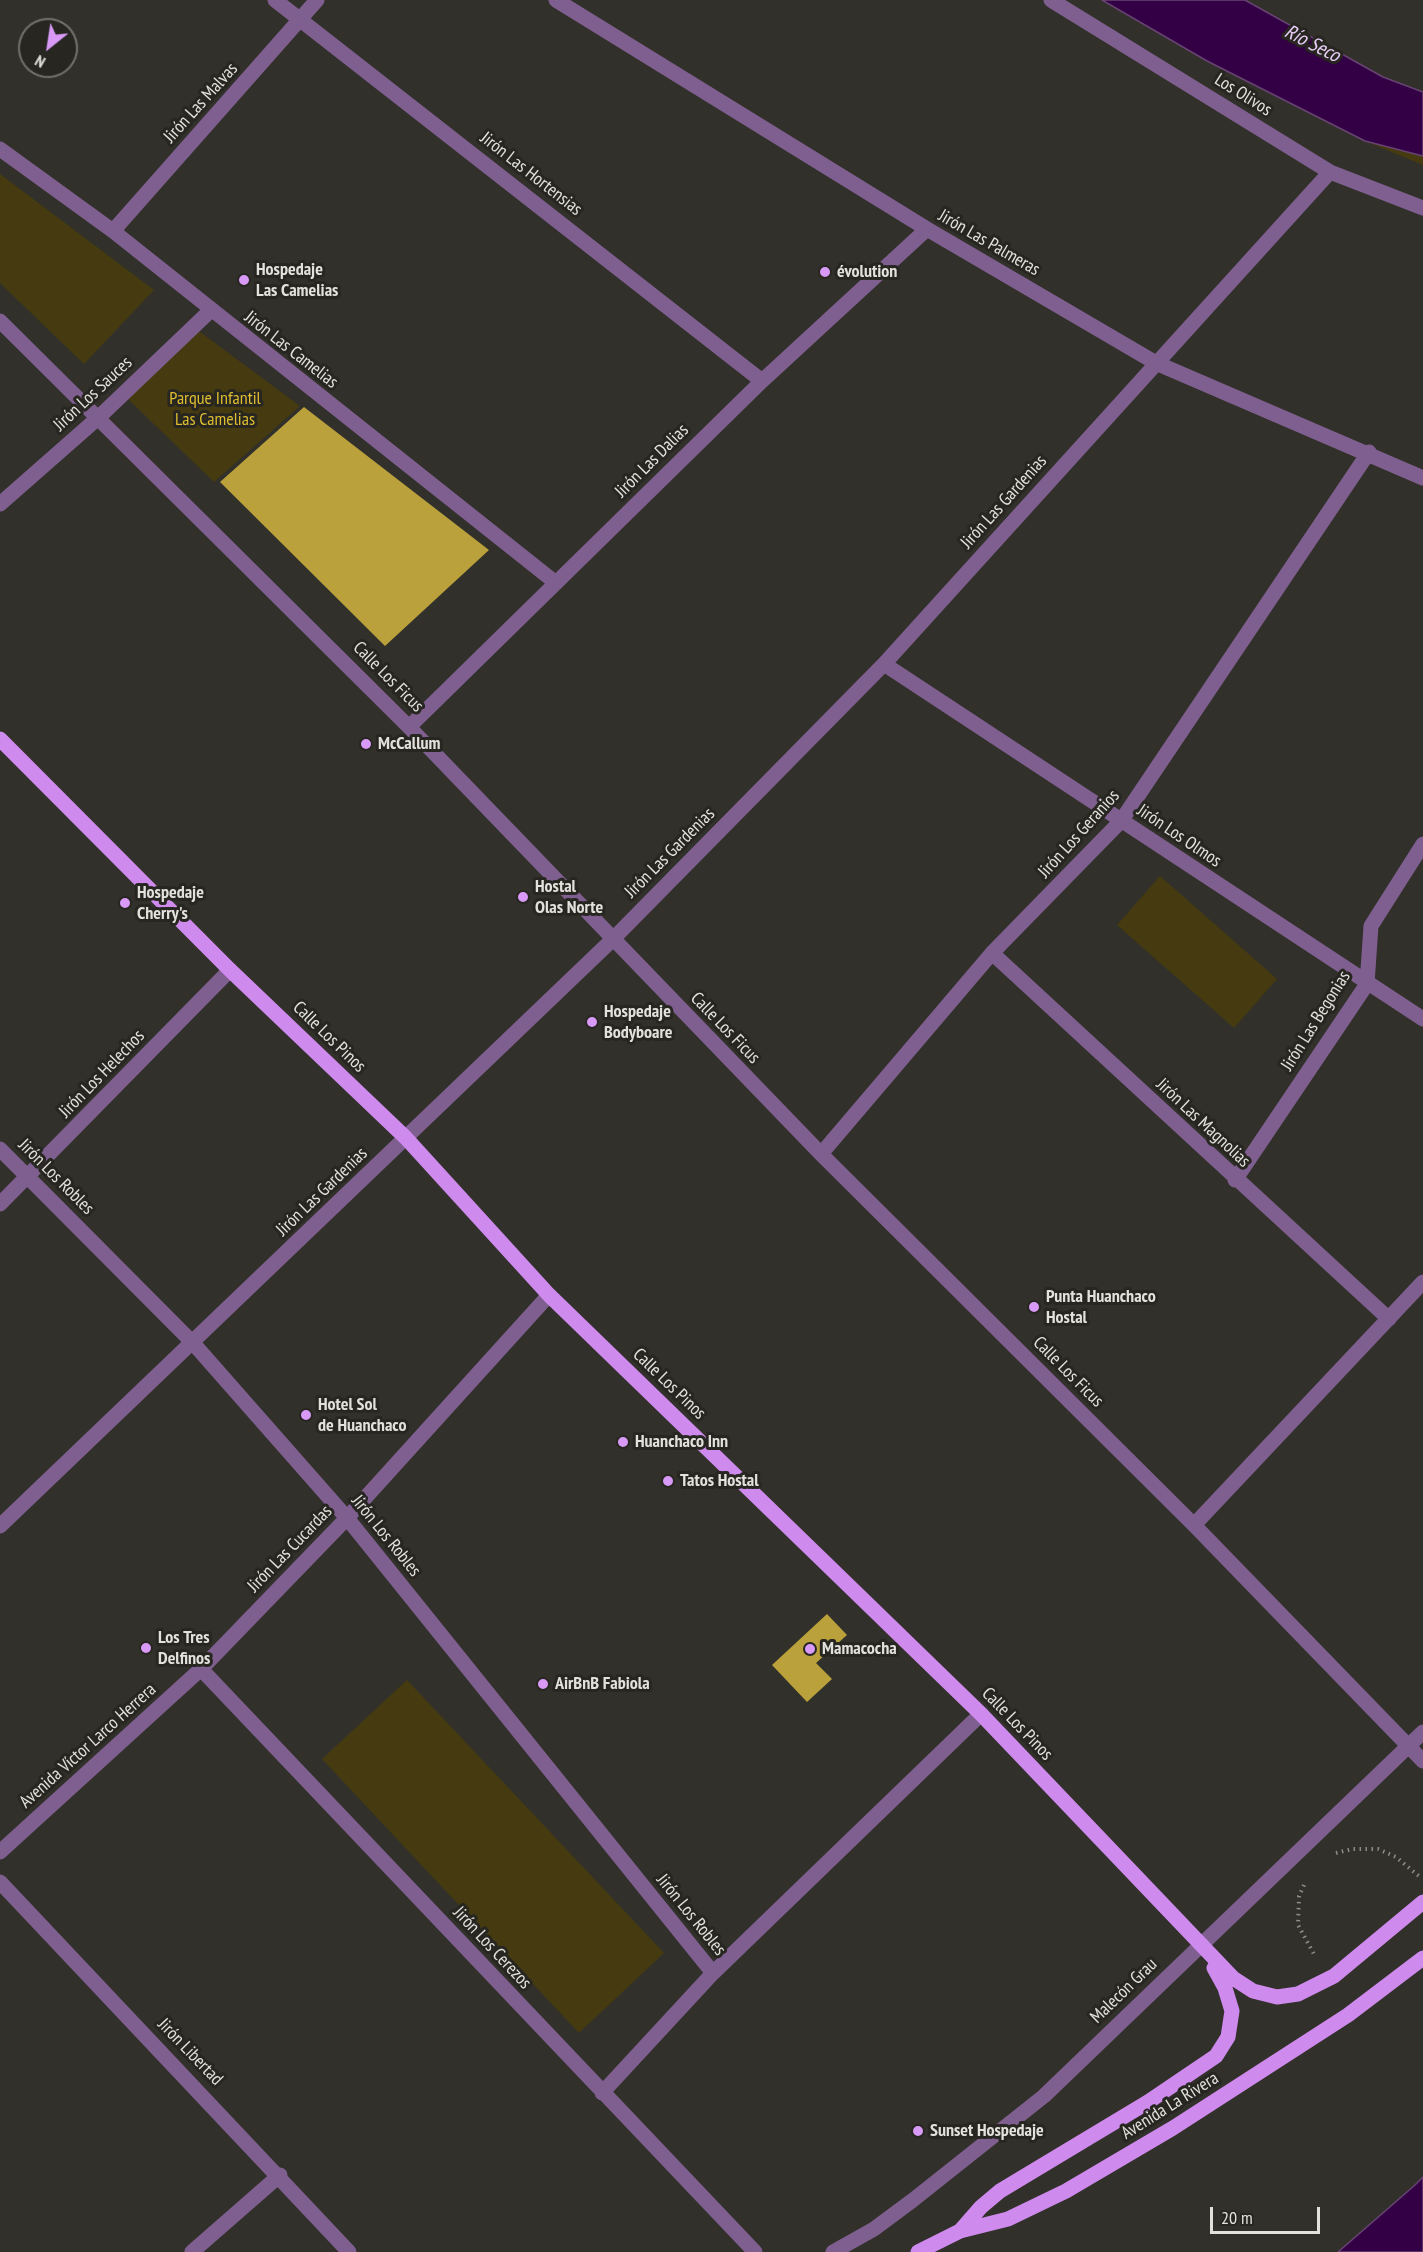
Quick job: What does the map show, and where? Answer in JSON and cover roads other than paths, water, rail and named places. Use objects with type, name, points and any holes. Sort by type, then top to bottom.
[{"type":"main road","name":"Calle Los Pinos","points":[[0,739],[231,970],[406,1138],[549,1295],[981,1714],[1233,1978],[1261,1993],[1277,1997],[1298,1994],[1334,1976],[1423,1902]]},
{"type":"main road","points":[[960,2231],[981,2207],[1000,2191],[1109,2126],[1216,2056],[1228,2037],[1232,2011],[1226,1988],[1201,1944]]},
{"type":"main road","name":"Avenida La Rivera","points":[[918,2252],[960,2231],[1008,2219],[1066,2191],[1173,2128],[1348,2015],[1423,1958]]},
{"type":"street","name":"Jirón Las Hortensias","points":[[275,0],[762,381]]},
{"type":"street","name":"Jirón Las Malvas","points":[[113,231],[317,0]]},
{"type":"street","name":"Jirón Las Palmeras","points":[[556,0],[927,230],[1156,363],[1369,452],[1423,478]]},
{"type":"street","name":"Los Olivos","points":[[1051,0],[1330,172],[1423,208]]},
{"type":"street","name":"Jirón Las Camelias","points":[[0,149],[113,231],[210,311],[556,583]]},
{"type":"street","name":"Jirón Las Gardenias","points":[[0,1526],[612,940],[884,664],[1330,172]]},
{"type":"street","name":"Jirón Las Dalias","points":[[409,726],[762,381],[927,230]]},
{"type":"street","name":"Jirón Los Sauces","points":[[0,504],[99,417],[210,311]]},
{"type":"street","name":"Calle Los Ficus","points":[[0,321],[409,726],[612,940],[821,1154],[1194,1525],[1423,1761]]},
{"type":"street","name":"Jirón Los Geranios","points":[[821,1154],[992,953],[1121,821],[1369,452]]},
{"type":"street","name":"Jirón Los Olmos","points":[[884,664],[1423,1019]]},
{"type":"street","name":"Jirón Las Begonias","points":[[1235,1180],[1367,984],[1371,926],[1423,844]]},
{"type":"street","name":"Jirón Las Magnolias","points":[[992,953],[1235,1180],[1389,1319]]},
{"type":"street","name":"Jirón Los Helechos","points":[[0,1204],[231,970]]},
{"type":"street","name":"Jirón Los Robles","points":[[0,1149],[193,1343],[347,1518],[713,1973]]},
{"type":"street","points":[[1194,1525],[1423,1282]]},
{"type":"street","name":"Jirón Las Cucardas","points":[[201,1669],[347,1518],[549,1295]]},
{"type":"street","name":"Avenida Víctor Larco Herrera","points":[[0,1852],[201,1669]]},
{"type":"street","name":"Jirón Los Cerezos","points":[[201,1669],[755,2252]]},
{"type":"street","points":[[602,2093],[713,1973],[981,1714]]},
{"type":"street","name":"Malecón Grau","points":[[833,2252],[874,2229],[1044,2096],[1423,1732]]},
{"type":"street","name":"Jirón Libertad","points":[[0,1882],[280,2175],[350,2252]]},
{"type":"street","points":[[192,2252],[280,2175]]},
{"type":"water","name":"Río Seco","points":[[1102,0],[1245,0],[1383,77],[1423,92],[1423,156],[1365,141],[1207,61]]},
{"type":"water","points":[[1423,2177],[1423,2252],[1338,2252],[1415,2185]]},
{"type":"place","name":"évolution","points":[[825,272]]},
{"type":"place","name":"Hospedaje Las Camelias","points":[[244,280]]},
{"type":"place","name":"McCallum","points":[[366,744]]},
{"type":"place","name":"Hostal Olas Norte","points":[[523,897]]},
{"type":"place","name":"Hospedaje Cherry's","points":[[125,903]]},
{"type":"place","name":"Hospedaje Bodyboare","points":[[592,1022]]},
{"type":"place","name":"Punta Huanchaco Hostal","points":[[1034,1307]]},
{"type":"place","name":"Hotel Sol de Huanchaco","points":[[306,1415]]},
{"type":"place","name":"Huanchaco Inn","points":[[623,1442]]},
{"type":"place","name":"Tatos Hostal","points":[[668,1481]]},
{"type":"place","name":"Los Tres Delfinos","points":[[146,1648]]},
{"type":"place","name":"Mamacocha","points":[[810,1649]]},
{"type":"place","name":"AirBnB Fabiola","points":[[543,1684]]},
{"type":"place","name":"Sunset Hospedaje","points":[[918,2131]]},
{"type":"park label","name":"Parque Infantil Las Camelias","points":[[215,409]]}]
